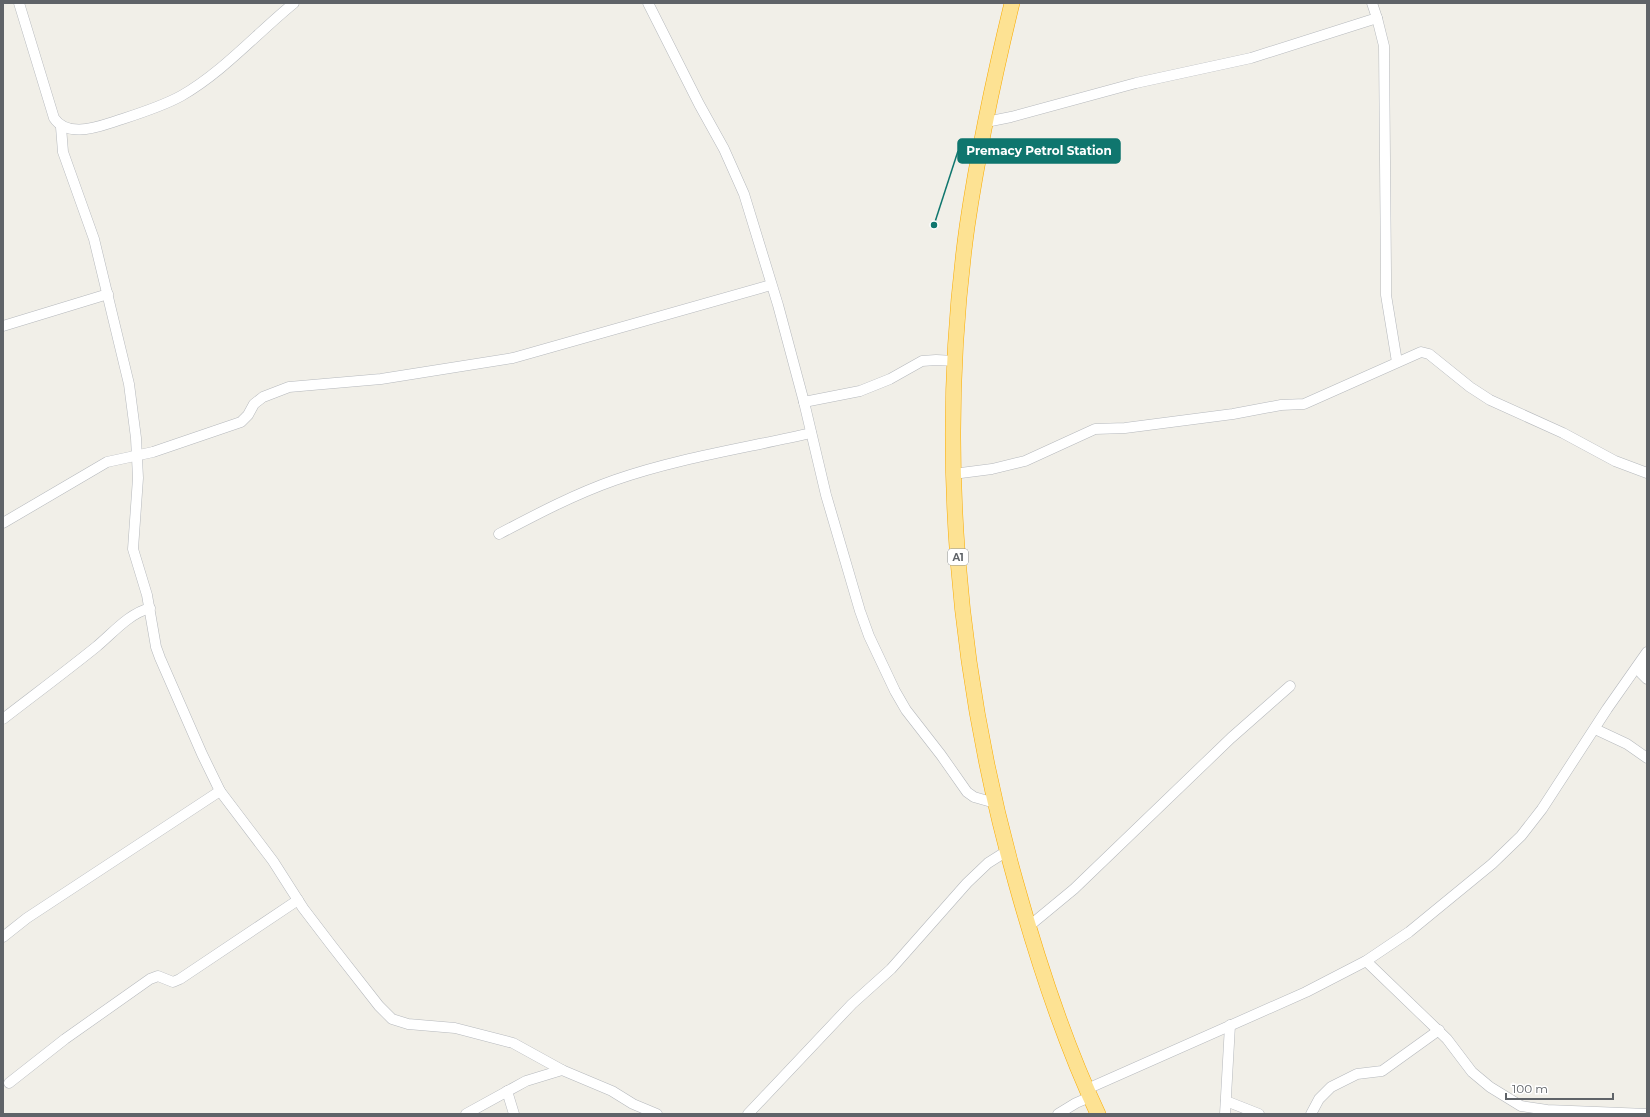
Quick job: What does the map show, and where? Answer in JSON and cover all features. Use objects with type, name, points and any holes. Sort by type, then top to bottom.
[{"type":"highway","name":"A1","points":[[1012,3],[986,122],[967,229],[955,362],[953,474],[959,578],[976,710],[995,804],[1007,851],[1028,926],[1065,1036],[1098,1114]]},
{"type":"street","points":[[20,3],[52,112],[61,126],[63,152],[87,215],[108,294],[129,384],[137,455],[137,485],[133,549],[150,608],[156,647],[202,754],[220,791],[268,855],[298,900],[354,976],[392,1019],[398,1022],[455,1028],[496,1037],[512,1043],[562,1070],[612,1091],[633,1104],[657,1114]]},
{"type":"street","points":[[61,126],[69,129],[100,126],[155,108],[182,95],[214,73],[294,3]]},
{"type":"street","points":[[648,3],[738,179],[750,212],[804,402],[826,496],[860,611],[869,636],[895,691],[906,710],[941,755],[967,792],[974,797],[995,804]]},
{"type":"street","points":[[1372,3],[1384,46],[1386,295],[1396,362]]},
{"type":"street","points":[[986,122],[1011,117],[1136,83],[1251,58],[1377,18]]},
{"type":"street","points":[[3,522],[93,469],[115,459],[153,452],[235,425],[245,419],[254,404],[263,397],[289,387],[369,381],[520,356],[772,286]]},
{"type":"street","points":[[3,326],[108,294]]},
{"type":"street","points":[[953,474],[992,469],[1025,461],[1095,429],[1125,428],[1233,414],[1281,405],[1304,404],[1316,400],[1417,353],[1429,354],[1470,387],[1490,400],[1563,433],[1615,461],[1647,472]]},
{"type":"street","points":[[804,402],[846,395],[875,386],[922,361],[936,360],[955,362]]},
{"type":"street","points":[[499,534],[545,509],[615,480],[678,462],[811,433]]},
{"type":"street","points":[[3,719],[108,638],[126,620],[138,612],[150,608]]},
{"type":"street","points":[[1645,655],[1641,673],[1647,679]]},
{"type":"street","points":[[1058,1114],[1089,1093],[1230,1025],[1306,992],[1366,961],[1389,948],[1444,905],[1512,845],[1542,809],[1607,709],[1645,655]]},
{"type":"street","points":[[1028,926],[1074,889],[1144,824],[1231,738],[1290,686]]},
{"type":"street","points":[[1595,729],[1627,744],[1647,758]]},
{"type":"street","points":[[3,938],[33,914],[220,791]]},
{"type":"street","points":[[748,1114],[847,1009],[891,969],[968,883],[988,863],[1007,851]]},
{"type":"street","points":[[9,1083],[65,1040],[150,979],[158,976],[173,982],[180,979],[298,900]]},
{"type":"street","points":[[1366,961],[1439,1030],[1454,1047],[1472,1072],[1490,1086],[1521,1106],[1547,1110],[1647,1114]]},
{"type":"street","points":[[1225,1114],[1230,1025]]},
{"type":"street","points":[[1311,1114],[1319,1099],[1331,1087],[1357,1074],[1382,1071],[1439,1030]]},
{"type":"street","points":[[466,1114],[537,1076],[562,1070]]},
{"type":"street","points":[[507,1091],[514,1114]]},
{"type":"street","points":[[1226,1101],[1258,1114]]},
{"type":"place","name":"Premacy Petrol Station","points":[[934,225]]}]
